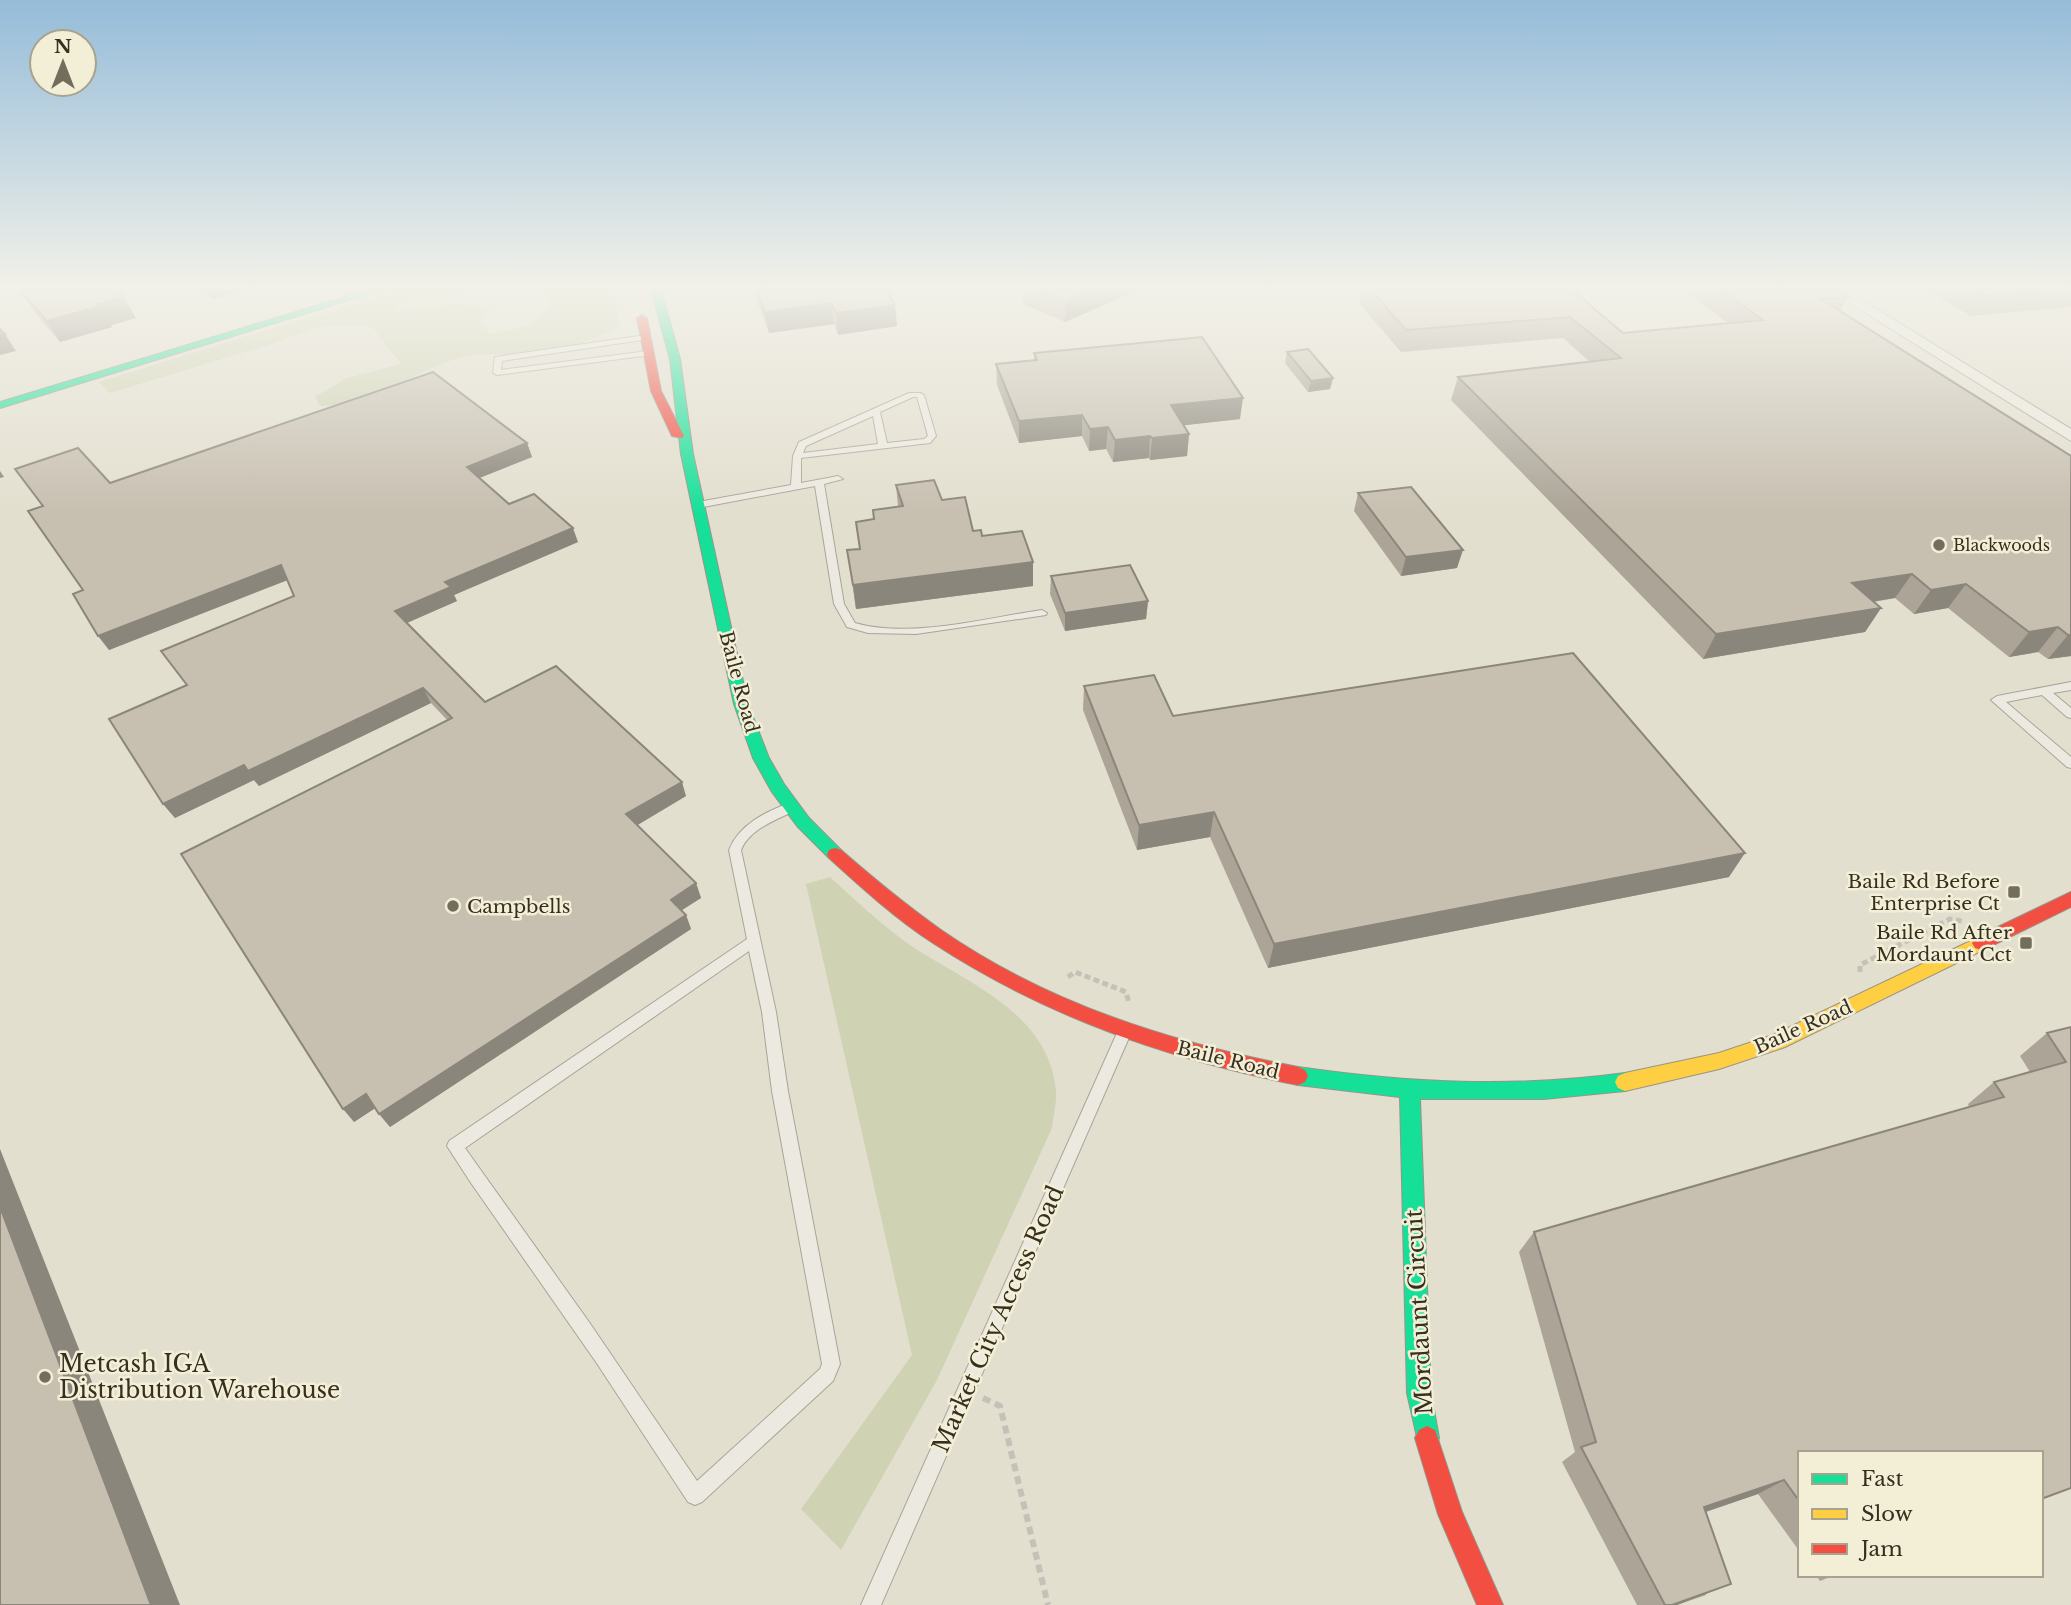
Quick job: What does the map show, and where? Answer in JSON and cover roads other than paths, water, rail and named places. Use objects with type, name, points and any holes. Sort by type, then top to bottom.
[{"type":"street","points":[[0,392],[93,364]]},
{"type":"street","points":[[0,405],[135,364]]},
{"type":"street","name":"Baile Road","points":[[651,364],[656,391],[687,454]]},
{"type":"street","name":"Baile Road","points":[[674,364],[681,390],[687,454],[741,704],[755,744],[778,788],[809,829],[876,892],[939,940],[1024,988],[1124,1032],[1224,1062],[1315,1079],[1410,1091],[1534,1093],[1629,1082],[1724,1060],[1794,1035],[2071,900]]},
{"type":"street","points":[[1955,364],[2071,436]]},
{"type":"street","name":"Mordaunt Circuit","points":[[1410,1091],[1419,1393],[1430,1454],[1450,1514],[1490,1605]]},
{"type":"lane","points":[[498,364],[497,373],[563,364]]},
{"type":"lane","points":[[796,485],[797,456],[802,444],[912,395],[920,395],[932,436],[927,441],[797,456]]},
{"type":"lane","points":[[876,411],[883,446]]},
{"type":"lane","points":[[698,506],[838,479]]},
{"type":"lane","points":[[819,482],[839,604],[851,625],[866,631],[892,633],[1042,613]]},
{"type":"lane","points":[[2071,686],[1997,700],[2071,764]]},
{"type":"lane","points":[[2044,691],[2071,713]]},
{"type":"lane","points":[[754,941],[454,1146],[642,1412],[695,1494],[827,1375],[831,1364],[780,1091],[769,1012],[735,850],[737,841],[746,831],[792,806]]},
{"type":"lane","name":"Market City Access Road","points":[[871,1605],[1124,1032]]},
{"type":"place","name":"Blackwoods","points":[[1939,545]]},
{"type":"place","name":"Baile Rd Before Enterprise Ct","points":[[2014,892]]},
{"type":"place","name":"Campbells","points":[[453,906]]},
{"type":"place","name":"Baile Rd After Mordaunt Cct","points":[[2026,943]]},
{"type":"place","name":"Metcash IGA Distribution Warehouse","points":[[45,1377]]}]
